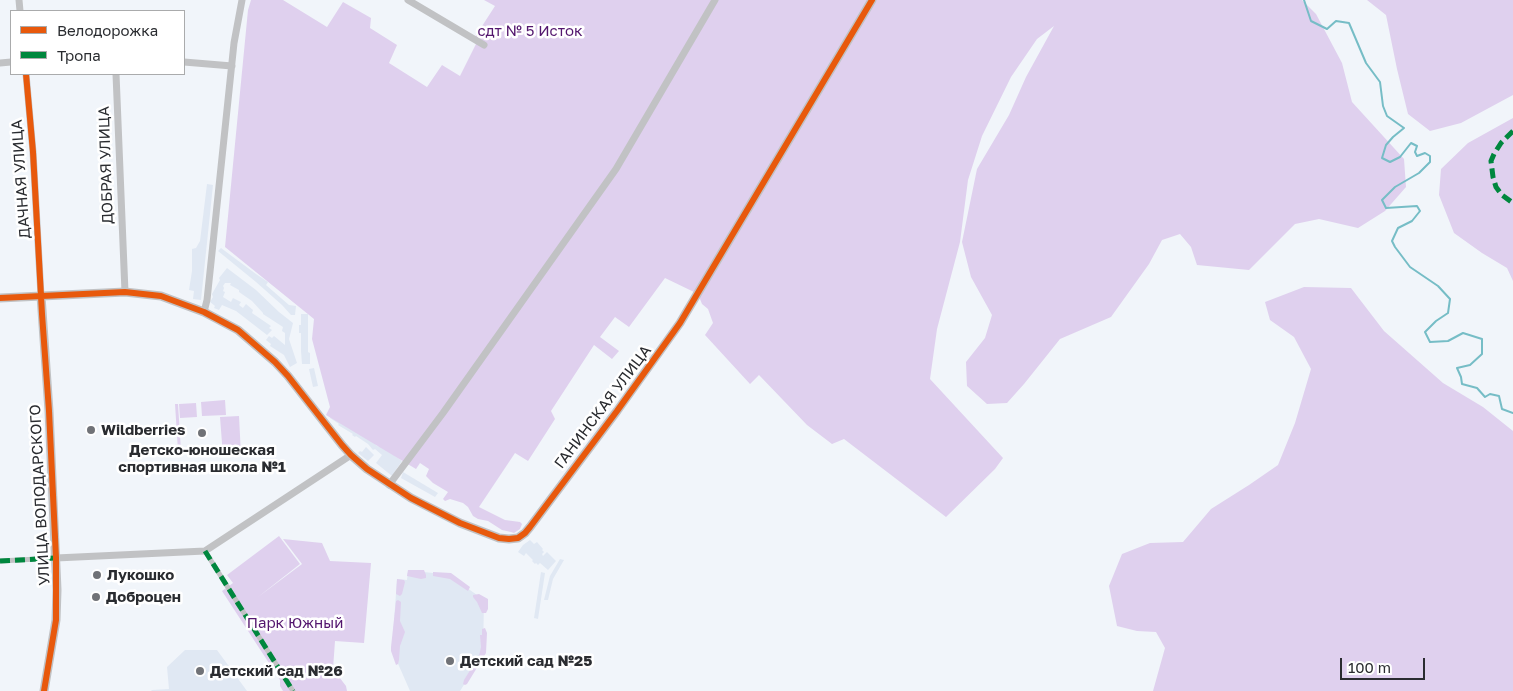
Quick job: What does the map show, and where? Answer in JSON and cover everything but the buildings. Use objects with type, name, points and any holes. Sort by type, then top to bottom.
[{"type":"street","points":[[204,312],[232,66],[242,0]]},
{"type":"street","points":[[408,0],[484,45]]},
{"type":"street","points":[[0,298],[125,292],[161,296],[204,312],[238,330],[275,362],[351,455],[389,485],[443,413],[616,170],[715,0]]},
{"type":"street","name":"ГАНИНСКАЯ УЛИЦА","points":[[389,485],[423,505],[492,536],[509,539],[518,538],[525,533],[650,366],[698,294],[872,0]]},
{"type":"street","points":[[185,62],[232,66]]},
{"type":"street","name":"ДАЧНАЯ УЛИЦА","points":[[26,75],[33,152],[41,296]]},
{"type":"street","name":"ДОБРАЯ УЛИЦА","points":[[116,75],[125,292]]},
{"type":"street","name":"УЛИЦА ВОЛОДАРСКОГО","points":[[41,296],[56,558],[56,620],[44,691]]},
{"type":"street","points":[[0,561],[205,550],[351,455]]},
{"type":"street","points":[[205,550],[293,691]]},
{"type":"shaded area","points":[[207,184],[213,185],[201,300],[193,299],[194,291],[189,290],[192,271],[192,249],[196,248],[200,241]]},
{"type":"shaded area","points":[[221,248],[268,282],[266,285],[289,305],[296,306],[295,315],[291,315],[256,282],[218,251]]},
{"type":"shaded area","points":[[227,268],[256,290],[293,323],[289,339],[297,363],[290,367],[284,355],[270,346],[271,344],[266,340],[269,336],[272,338],[274,336],[285,345],[283,327],[263,314],[252,301],[230,285],[231,283],[225,283],[223,286],[223,291],[225,292],[223,297],[231,302],[233,298],[241,302],[239,305],[243,308],[246,304],[253,310],[252,313],[271,326],[269,328],[272,330],[267,335],[236,311],[222,305],[219,310],[214,308],[215,306],[210,302],[213,297],[212,294],[220,280],[219,278]]},
{"type":"shaded area","points":[[301,314],[308,314],[308,352],[310,353],[310,364],[302,364],[301,333],[299,333]]},
{"type":"shaded area","points":[[314,368],[318,386],[313,387],[309,369]]},
{"type":"shaded area","points":[[331,414],[402,461],[392,476],[376,463],[382,455],[338,425],[330,418]]},
{"type":"shaded area","points":[[366,447],[374,455],[368,461],[358,453],[362,452]]},
{"type":"shaded area","points":[[403,472],[438,493],[435,497],[401,478]]},
{"type":"shaded area","points":[[530,540],[534,544],[537,542],[543,549],[543,556],[547,552],[556,561],[548,570],[540,563],[538,565],[535,564],[526,553],[524,556],[518,552]]},
{"type":"shaded area","points":[[560,559],[564,560],[553,579],[548,600],[544,600],[550,576]]},
{"type":"shaded area","points":[[408,570],[449,575],[484,600],[483,655],[460,691],[410,691],[392,650],[397,579],[407,580]]},
{"type":"shaded area","points":[[541,572],[545,573],[538,619],[534,618]]},
{"type":"shaded area","name":"Детский сад №26","points":[[185,650],[217,650],[247,691],[151,691],[169,689],[167,667]]},
{"type":"green space","name":"сдт № 5 Исток","points":[[251,0],[283,0],[327,27],[343,2],[371,18],[370,28],[397,45],[389,63],[427,87],[442,65],[460,76],[478,40],[475,37],[495,6],[484,0],[1302,0],[1316,14],[1342,63],[1352,102],[1404,159],[1406,187],[1385,211],[1358,228],[1319,219],[1295,224],[1249,270],[1197,265],[1191,247],[1180,234],[1162,240],[1149,264],[1111,317],[1060,339],[1007,403],[987,404],[967,386],[966,362],[985,338],[992,315],[971,277],[962,242],[977,169],[1009,115],[1026,77],[1054,26],[1037,39],[1011,77],[982,136],[968,180],[960,242],[937,329],[930,379],[1003,458],[995,469],[946,517],[844,439],[832,444],[807,425],[759,375],[750,384],[705,335],[713,323],[708,309],[702,304],[700,299],[694,292],[665,278],[629,327],[615,317],[600,337],[619,351],[612,359],[594,345],[551,411],[555,419],[528,461],[515,453],[479,507],[505,520],[520,522],[522,524],[520,529],[514,533],[502,530],[488,521],[478,519],[473,516],[468,507],[463,503],[450,499],[445,501],[443,499],[448,492],[433,483],[426,476],[429,469],[420,463],[416,469],[326,415],[330,407],[312,339],[314,319],[225,247],[248,10]]},
{"type":"green space","points":[[1367,0],[1513,0],[1513,95],[1461,123],[1430,131],[1408,114],[1386,15]]},
{"type":"green space","points":[[1513,118],[1513,281],[1507,268],[1454,233],[1439,195],[1441,169],[1468,143]]},
{"type":"green space","points":[[1304,287],[1351,288],[1384,331],[1443,383],[1483,407],[1513,431],[1513,691],[1153,691],[1165,648],[1156,632],[1137,631],[1117,626],[1109,586],[1122,554],[1150,543],[1183,542],[1211,509],[1278,465],[1295,423],[1311,369],[1294,337],[1270,320],[1265,302]]},
{"type":"green space","points":[[225,400],[226,415],[202,416],[201,402]]},
{"type":"green space","points":[[196,403],[197,417],[180,418],[179,404]]},
{"type":"green space","points":[[175,404],[178,404],[181,451],[178,451]]},
{"type":"green space","points":[[239,416],[241,455],[223,456],[220,417]]},
{"type":"green space","name":"Парк Южный","points":[[279,536],[300,564],[258,597],[302,564],[283,539],[322,543],[330,561],[371,563],[364,643],[335,641],[333,669],[346,686],[347,691],[283,691],[280,686],[280,680],[222,591],[233,583],[227,575]]},
{"type":"green space","points":[[408,570],[424,570],[426,578],[421,579],[407,576]]},
{"type":"green space","points":[[433,572],[451,573],[470,587],[468,591],[450,579],[433,576]]},
{"type":"green space","points":[[397,579],[404,580],[405,582],[400,596],[396,594]]},
{"type":"green space","points":[[479,594],[488,599],[486,613],[482,613],[473,597],[473,595]]},
{"type":"green space","points":[[396,601],[401,602],[400,621],[405,632],[400,646],[398,664],[396,665],[391,647]]},
{"type":"green space","points":[[485,628],[487,633],[486,653],[465,685],[463,684],[464,680],[479,656],[481,647],[480,635],[482,635],[482,629]]},
{"type":"waterway","points":[[1304,0],[1311,21],[1327,29],[1336,21],[1349,23],[1366,63],[1380,82],[1383,106],[1387,116],[1404,128],[1386,145],[1382,158],[1390,162],[1400,157],[1411,143],[1417,146],[1415,152],[1417,156],[1425,153],[1430,156],[1430,162],[1419,173],[1395,187],[1382,200],[1386,208],[1417,206],[1420,211],[1412,221],[1398,228],[1392,241],[1410,267],[1438,286],[1450,299],[1448,313],[1425,332],[1430,342],[1448,341],[1463,333],[1482,339],[1482,354],[1470,365],[1457,368],[1462,384],[1477,388],[1485,397],[1490,394],[1499,396],[1502,409],[1513,413]]},
{"type":"marked path","points":[[1513,131],[1501,143],[1491,161],[1496,187],[1502,195],[1513,203]]},
{"type":"marked path","points":[[205,551],[293,691]]},
{"type":"marked path","points":[[0,561],[56,558]]},
{"type":"cycle path","points":[[0,298],[125,292],[161,296],[204,312],[238,330],[275,362],[342,445],[367,469],[411,498],[460,523],[499,538],[518,538],[530,527],[680,323],[872,0]]},
{"type":"cycle path","points":[[26,75],[33,152],[56,558],[56,620],[44,691]]},
{"type":"place","name":"Wildberries","points":[[91,430]]},
{"type":"place","name":"Детско-юношеская спортивная школа №1","points":[[202,433]]},
{"type":"place","name":"Лукошко","points":[[97,575]]},
{"type":"place","name":"Доброцен","points":[[96,597]]},
{"type":"place","name":"Детский сад №25","points":[[450,661]]},
{"type":"place","name":"Детский сад №26","points":[[200,671]]}]
